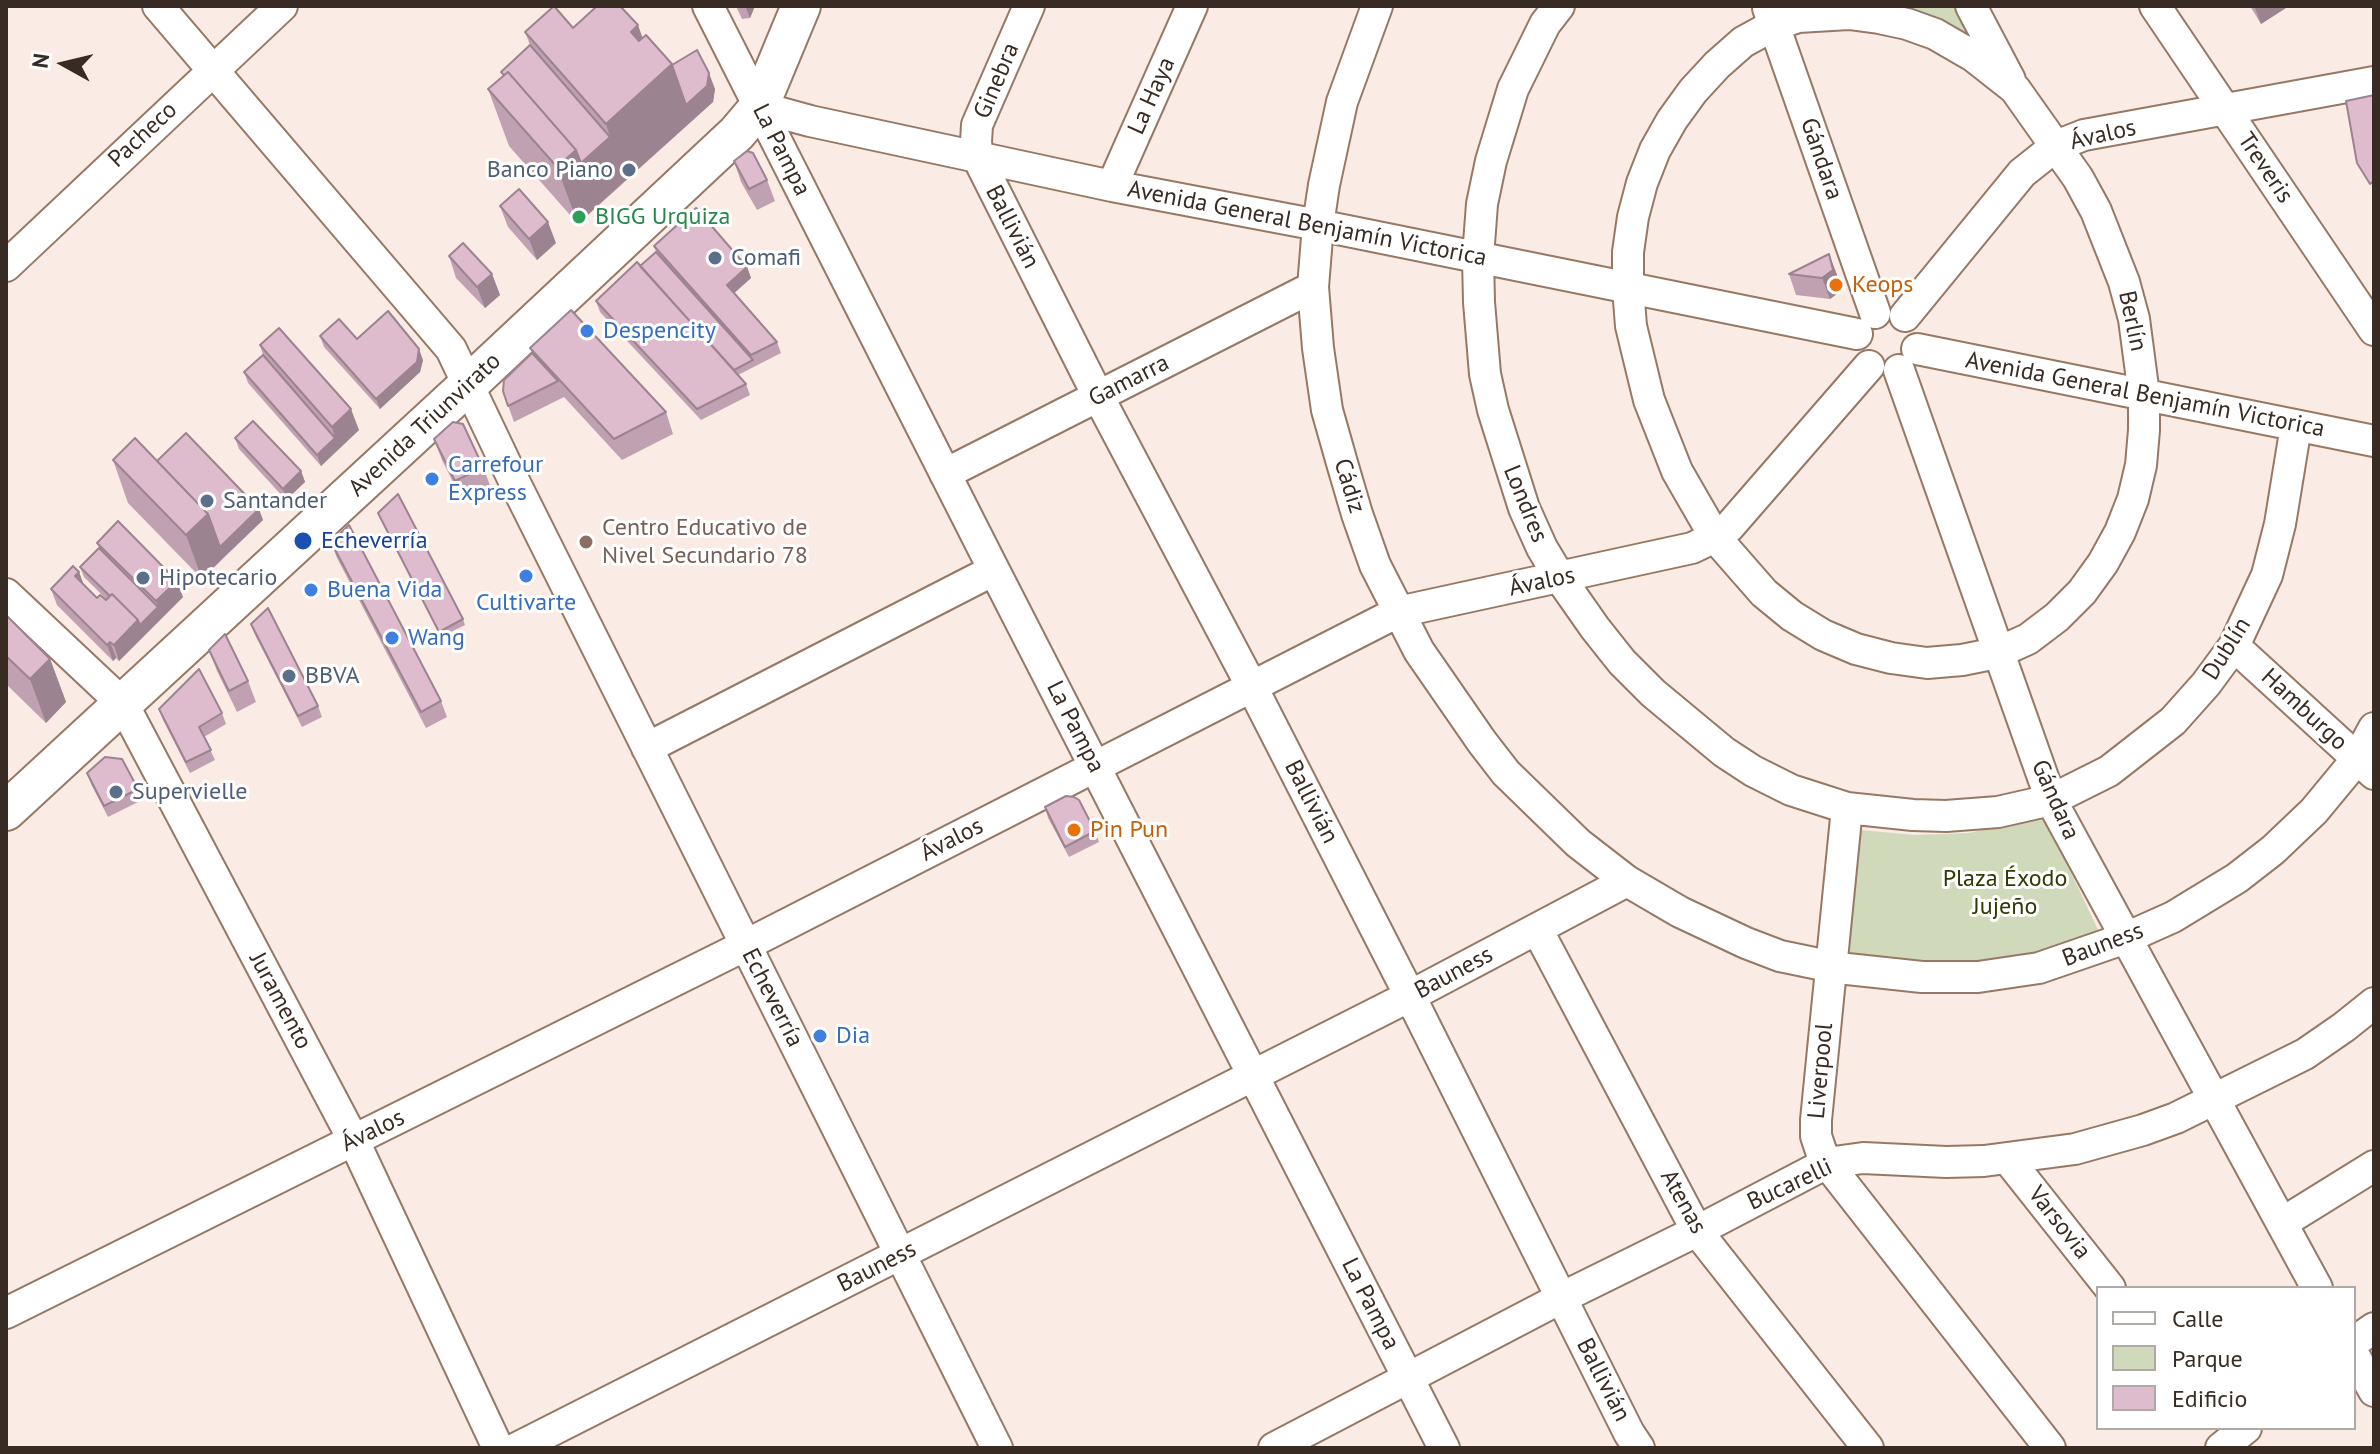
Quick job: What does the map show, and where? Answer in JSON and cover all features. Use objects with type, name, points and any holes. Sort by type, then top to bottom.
[{"type":"main road","name":"Avenida Triunvirato","points":[[6,811],[726,143],[759,107],[801,6]]},
{"type":"street","name":"Echeverría","points":[[158,6],[451,349],[997,1448]]},
{"type":"street","name":"Pacheco","points":[[6,266],[282,6]]},
{"type":"street","name":"La Pampa","points":[[708,6],[1444,1448]]},
{"type":"street","name":"Ginebra","points":[[978,158],[977,125],[1029,6]]},
{"type":"street","name":"La Haya","points":[[1112,186],[1192,6]]},
{"type":"street","name":"Cádiz","points":[[1377,6],[1342,102],[1318,225],[1313,287],[1327,410],[1375,565],[1419,651],[1506,773],[1578,843],[1627,881]]},
{"type":"street","points":[[1971,6],[2015,89]]},
{"type":"street","name":"Treveris","points":[[2155,6],[2374,330]]},
{"type":"street","name":"Londres","points":[[1544,12],[1502,120],[1482,204],[1478,257],[1485,374],[1493,410],[1524,508],[1560,578],[1622,662],[1692,728],[1753,771],[1791,790],[1847,808],[1946,816],[1998,812],[2051,800]]},
{"type":"street","name":"Berlín","points":[[1849,14],[1907,24],[1935,34],[1973,56],[2015,89],[2078,178],[2096,211],[2124,282],[2138,344],[2144,395],[2141,465],[2133,499],[2103,563],[2082,592],[2057,617],[2028,639],[1997,653],[1927,663],[1891,658],[1856,649],[1823,635],[1792,616],[1764,593],[1715,537],[1677,471],[1653,412],[1639,363],[1631,326],[1628,288],[1628,252],[1633,217],[1646,172],[1672,120],[1717,65],[1770,16],[1849,14]]},
{"type":"street","name":"Gándara","points":[[1770,16],[1866,324]]},
{"type":"street","name":"Ávalos","points":[[1905,316],[2022,173],[2056,146],[2084,135],[2374,82]]},
{"type":"street","name":"Avenida General Benjamín Victorica","points":[[759,107],[810,121],[1112,186],[1628,288],[1866,324]]},
{"type":"street","name":"Ballivián","points":[[978,158],[1098,396],[1252,687],[1639,1448]]},
{"type":"street","name":"Gamarra","points":[[945,474],[1313,287]]},
{"type":"street","points":[[1891,311],[1905,316],[1916,331],[1908,360],[1883,372],[1869,366],[1858,352],[1866,324],[1891,311]]},
{"type":"street","name":"Avenida General Benjamín Victorica","points":[[1908,360],[2144,395],[2374,441]]},
{"type":"street","name":"Gándara","points":[[1908,360],[1997,653],[2051,800],[2316,1286]]},
{"type":"street","name":"Ávalos","points":[[6,1313],[746,945],[1398,612],[1692,548],[1715,537],[1729,527],[1869,366]]},
{"type":"street","name":"Dublín","points":[[2051,800],[2109,771],[2173,721],[2234,646],[2270,564],[2285,499],[2296,426]]},
{"type":"street","points":[[647,748],[994,570]]},
{"type":"street","name":"Juramento","points":[[6,594],[123,704],[354,1141],[498,1448]]},
{"type":"street","name":"Hamburgo","points":[[2234,646],[2365,766]]},
{"type":"street","name":"Bauness","points":[[517,1448],[1410,996],[1627,881],[1680,912],[1746,943],[1780,956],[1831,967],[1922,977],[1978,977],[2039,968],[2126,938],[2173,917],[2237,878],[2273,850],[2365,766],[2374,728]]},
{"type":"street","name":"Liverpool","points":[[1847,808],[1816,1136],[1827,1163],[2050,1448]]},
{"type":"street","name":"Atenas","points":[[1537,929],[1697,1231],[1868,1448]]},
{"type":"street","name":"Bucarelli","points":[[1274,1448],[1827,1163],[1863,1158],[1946,1162],[2075,1149],[2176,1118],[2215,1099],[2305,1054],[2374,1003]]},
{"type":"street","name":"Varsovia","points":[[2007,1158],[2108,1286]]},
{"type":"street","points":[[2282,1223],[2374,1166]]},
{"type":"street","points":[[2356,1341],[2374,1328]]},
{"type":"street","points":[[2356,1359],[2374,1391]]},
{"type":"green space","points":[[1784,6],[1964,6],[1979,47]]},
{"type":"green space","name":"Plaza Éxodo Jujeño","points":[[2044,815],[2100,934],[2053,952],[1973,965],[1844,954],[1861,830],[1915,835],[1969,833]]},
{"type":"building","points":[[554,6],[573,28],[597,6],[620,6],[638,25],[631,32],[639,41],[646,35],[672,64],[606,124],[525,32]]},
{"type":"building","points":[[530,45],[610,137],[581,163],[576,150],[508,72],[504,75],[501,72]]},
{"type":"building","points":[[697,50],[709,73],[707,86],[686,105],[672,65]]},
{"type":"building","points":[[508,72],[576,150],[557,167],[488,89]]},
{"type":"building","points":[[2374,95],[2374,181],[2370,184],[2357,163],[2346,101]]},
{"type":"building","points":[[747,151],[753,153],[767,180],[749,189],[734,161]]},
{"type":"building","points":[[519,189],[548,222],[529,239],[500,206]]},
{"type":"building","points":[[696,208],[747,267],[727,285],[777,342],[751,355],[654,246]]},
{"type":"building","points":[[463,243],[492,274],[477,287],[449,256]]},
{"type":"building","points":[[656,252],[753,360],[734,370],[640,266]]},
{"type":"building","points":[[1829,254],[1833,270],[1822,278],[1789,274]]},
{"type":"building","points":[[637,262],[746,384],[697,409],[596,301]]},
{"type":"building","points":[[571,310],[666,412],[614,439],[530,348]]},
{"type":"building","points":[[388,311],[419,349],[417,362],[376,399],[320,336],[339,319],[357,339]]},
{"type":"building","points":[[279,328],[351,409],[332,427],[260,345]]},
{"type":"building","points":[[532,353],[558,381],[508,406],[503,391],[504,380]]},
{"type":"building","points":[[263,355],[335,438],[317,455],[244,372]]},
{"type":"building","points":[[253,421],[301,471],[283,489],[235,438]]},
{"type":"building","points":[[453,422],[463,424],[483,467],[455,481],[434,439]]},
{"type":"building","name":"Santander","points":[[186,433],[259,509],[220,547],[208,514],[157,461]]},
{"type":"building","points":[[135,438],[208,514],[186,535],[113,460]]},
{"type":"building","points":[[398,494],[463,619],[439,632],[378,513]]},
{"type":"building","name":"Hipotecario","points":[[118,521],[177,581],[156,601],[97,543]]},
{"type":"building","name":"Wang","points":[[349,525],[441,701],[421,712],[331,542]]},
{"type":"building","points":[[99,548],[158,607],[140,625],[112,594],[110,596],[80,567]]},
{"type":"building","points":[[73,566],[79,572],[75,576],[97,598],[100,595],[106,600],[112,594],[138,620],[114,645],[110,642],[107,645],[51,589]]},
{"type":"building","name":"BBVA","points":[[268,608],[318,706],[298,716],[251,624]]},
{"type":"building","points":[[6,615],[50,659],[30,679],[6,656]]},
{"type":"building","points":[[225,634],[248,681],[229,691],[209,650]]},
{"type":"building","points":[[199,669],[222,713],[199,727],[211,750],[186,762],[159,709]]},
{"type":"building","name":"Supervielle","points":[[105,757],[122,759],[138,789],[104,806],[87,773]]},
{"type":"building","name":"Pin Pun","points":[[1066,796],[1079,800],[1095,831],[1065,847],[1045,807]]},
{"type":"place","name":"Banco Piano","points":[[629,170]]},
{"type":"place","name":"BIGG Urquiza","points":[[579,217]]},
{"type":"place","name":"Comafi","points":[[715,258]]},
{"type":"place","name":"Keops","points":[[1836,285]]},
{"type":"place","name":"Despencity","points":[[587,331]]},
{"type":"place","name":"Carrefour Express","points":[[432,479]]},
{"type":"place","name":"Santander","points":[[207,501]]},
{"type":"place","name":"Echeverría","points":[[303,541]]},
{"type":"place","name":"Centro Educativo de Nivel Secundario 78","points":[[586,542]]},
{"type":"place","name":"Cultivarte","points":[[526,576]]},
{"type":"place","name":"Hipotecario","points":[[143,578]]},
{"type":"place","name":"Buena Vida","points":[[311,590]]},
{"type":"place","name":"Wang","points":[[392,638]]},
{"type":"place","name":"BBVA","points":[[289,676]]},
{"type":"place","name":"Supervielle","points":[[116,792]]},
{"type":"place","name":"Pin Pun","points":[[1074,830]]},
{"type":"place","name":"Dia","points":[[820,1036]]}]
